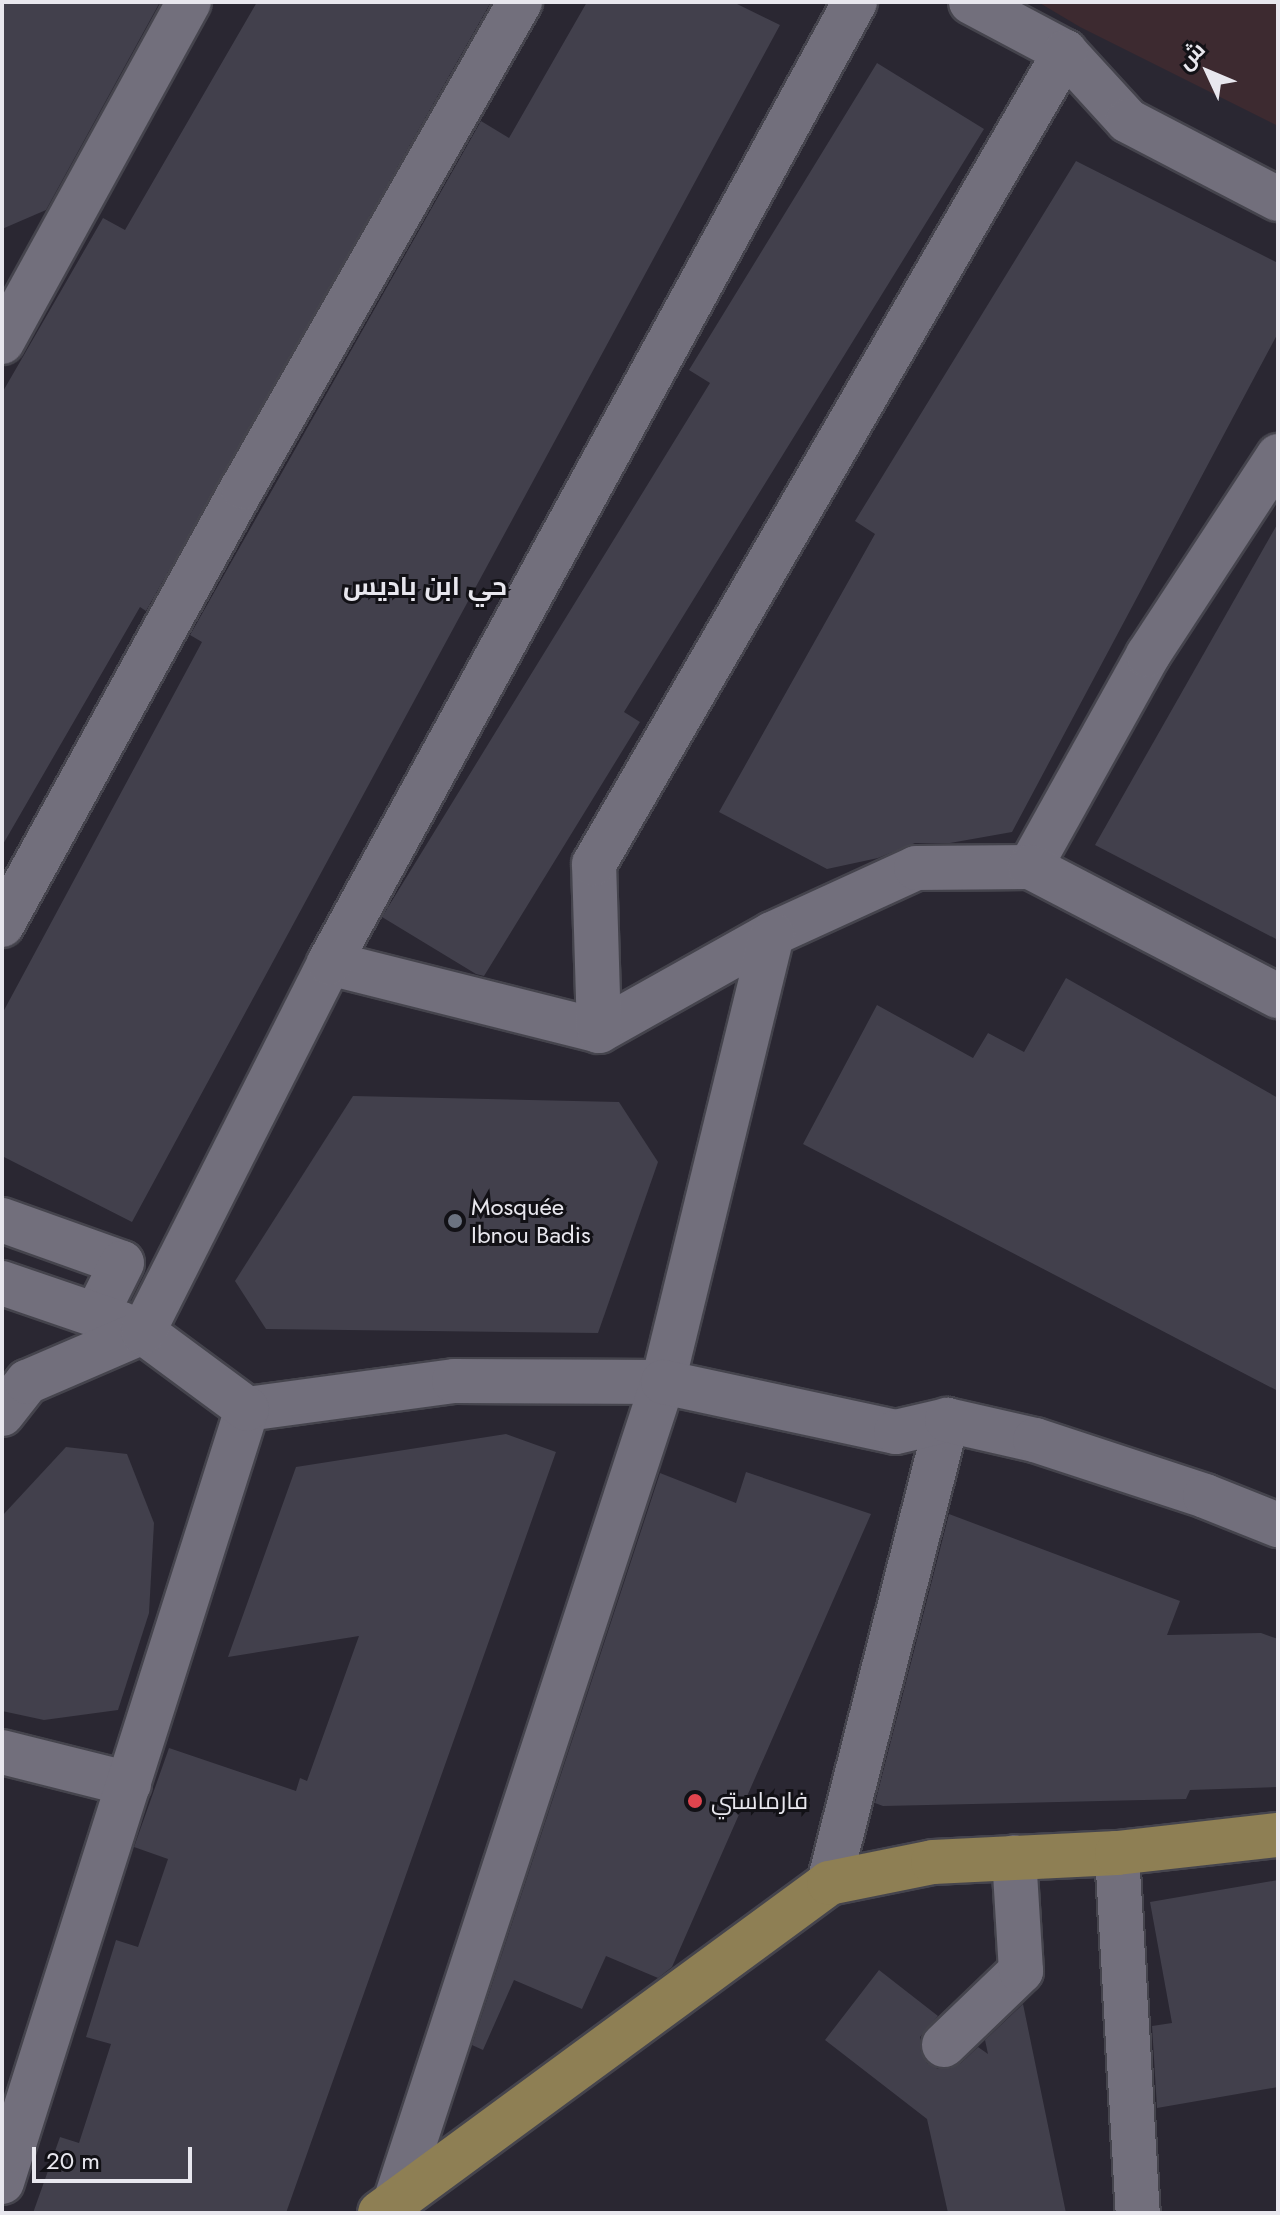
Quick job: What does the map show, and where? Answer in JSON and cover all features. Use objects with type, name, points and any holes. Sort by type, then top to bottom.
[{"type":"main road","points":[[388,2208],[829,1883],[933,1862],[1117,1853],[1278,1835]]},
{"type":"street","points":[[2,342],[189,2]]},
{"type":"street","points":[[2,925],[243,487],[520,2]]},
{"type":"street","points":[[2,1414],[27,1382],[143,1332],[329,963],[855,2]]},
{"type":"street","points":[[971,2],[1065,52],[1128,121],[1278,199]]},
{"type":"street","points":[[599,1031],[594,864],[1065,52]]},
{"type":"street","points":[[1030,867],[1148,655],[1278,456]]},
{"type":"street","points":[[329,963],[599,1031],[772,934],[916,868],[1030,867],[1278,996]]},
{"type":"street","points":[[388,2208],[663,1382],[772,934]]},
{"type":"street","points":[[2,1220],[122,1263],[96,1315]]},
{"type":"street","points":[[2,1283],[143,1332],[247,1409],[454,1381],[663,1382],[896,1432],[947,1420],[1035,1440],[1205,1496],[1278,1525]]},
{"type":"street","points":[[2,2182],[247,1409]]},
{"type":"street","points":[[829,1883],[947,1420]]},
{"type":"street","points":[[2,1752],[129,1784]]},
{"type":"street","points":[[1117,1853],[1138,2213]]},
{"type":"street","points":[[944,2045],[1021,1971],[1014,1857]]},
{"type":"shaded area","points":[[1038,2],[1278,2],[1278,126],[1080,27]]},
{"type":"building","points":[[2,2],[160,2],[46,210],[2,229]]},
{"type":"building","points":[[257,2],[491,2],[146,611],[140,607],[2,846],[2,393],[103,218],[125,230]]},
{"type":"building","points":[[587,2],[733,2],[780,25],[132,1222],[2,1156],[2,1014],[202,642],[190,635],[481,121],[509,138]]},
{"type":"building","points":[[877,63],[984,129],[624,712],[640,722],[484,976],[476,974],[382,917],[710,383],[689,370]]},
{"type":"building","points":[[1076,161],[1278,263],[1278,333],[1012,832],[950,843],[915,843],[878,858],[827,869],[719,812],[875,534],[855,521]]},
{"type":"building","points":[[1278,523],[1278,940],[1095,845]]},
{"type":"building","points":[[1066,978],[1278,1098],[1278,1391],[803,1144],[877,1005],[973,1058],[988,1033],[1024,1052]]},
{"type":"building","name":"Mosquée Ibnou Badis","points":[[353,1096],[619,1102],[658,1162],[598,1333],[266,1329],[235,1281]]},
{"type":"building","points":[[506,1434],[556,1452],[286,2213],[33,2213],[60,2137],[79,2143],[111,2044],[86,2037],[116,1940],[138,1947],[168,1859],[134,1847],[169,1748],[296,1791],[300,1778],[307,1781],[359,1636],[228,1657],[296,1467]]},
{"type":"building","points":[[66,1447],[127,1454],[154,1523],[149,1613],[118,1710],[44,1720],[2,1711],[2,1516]]},
{"type":"building","points":[[746,1472],[871,1514],[672,1967],[658,1978],[606,1956],[582,2009],[514,1980],[483,2050],[472,2045],[660,1473],[736,1503]]},
{"type":"building","points":[[949,1514],[1180,1601],[1167,1635],[1261,1633],[1278,1639],[1278,1787],[1190,1790],[1186,1799],[883,1806],[875,1803]]},
{"type":"building","points":[[1278,1880],[1278,2087],[1157,2108],[1152,2026],[1172,2023],[1150,1902]]},
{"type":"building","points":[[879,1970],[938,2016],[920,2037],[920,2050],[927,2063],[938,2069],[949,2069],[961,2063],[978,2047],[988,2054],[985,2040],[1023,2004],[1066,2213],[948,2213],[927,2119],[825,2040]]},
{"type":"place","name":"Mosquée Ibnou Badis","points":[[455,1221]]},
{"type":"place","name":"فارماستي","points":[[695,1801]]},
{"type":"district","name":"حي ابن باديس","points":[[425,587]]}]
